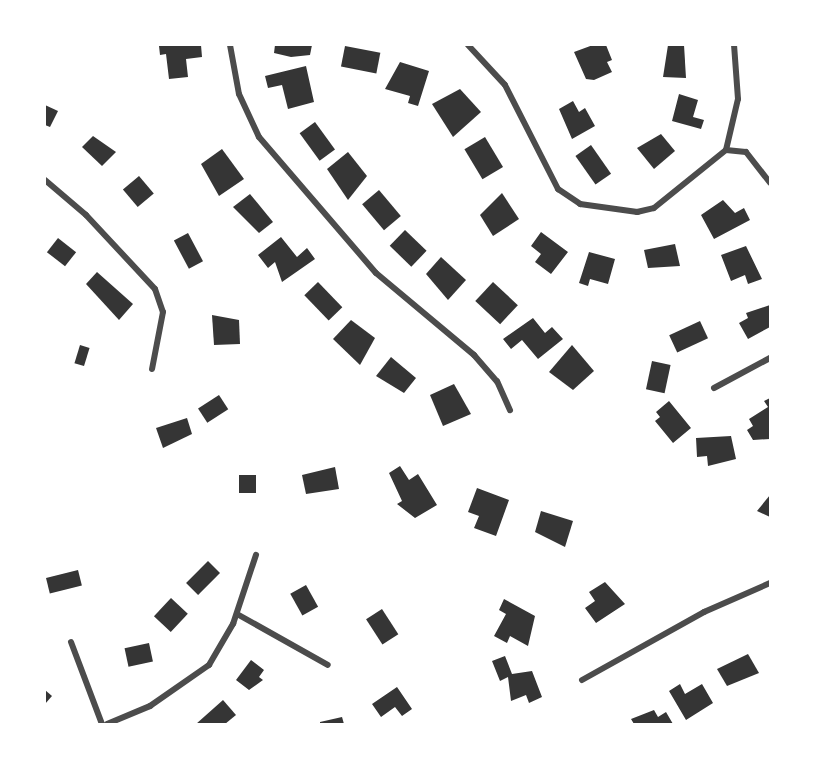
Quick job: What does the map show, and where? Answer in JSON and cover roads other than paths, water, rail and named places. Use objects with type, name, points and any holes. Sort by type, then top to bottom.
[{"type":"street","points":[[230,45],[239,94],[266,146],[376,273],[474,355],[497,381],[510,410]]},
{"type":"street","points":[[468,45],[505,85],[558,189],[580,204],[637,213],[654,208],[726,150],[738,99],[734,45]]},
{"type":"street","points":[[726,150],[746,152],[770,183]]},
{"type":"street","points":[[45,180],[86,214],[155,289],[163,312],[152,369]]},
{"type":"street","points":[[714,388],[770,358]]},
{"type":"street","points":[[107,724],[150,706],[208,665],[237,614],[256,555]]},
{"type":"street","points":[[582,680],[704,612],[770,583]]},
{"type":"street","points":[[237,614],[328,665]]},
{"type":"street","points":[[71,642],[102,724]]}]
